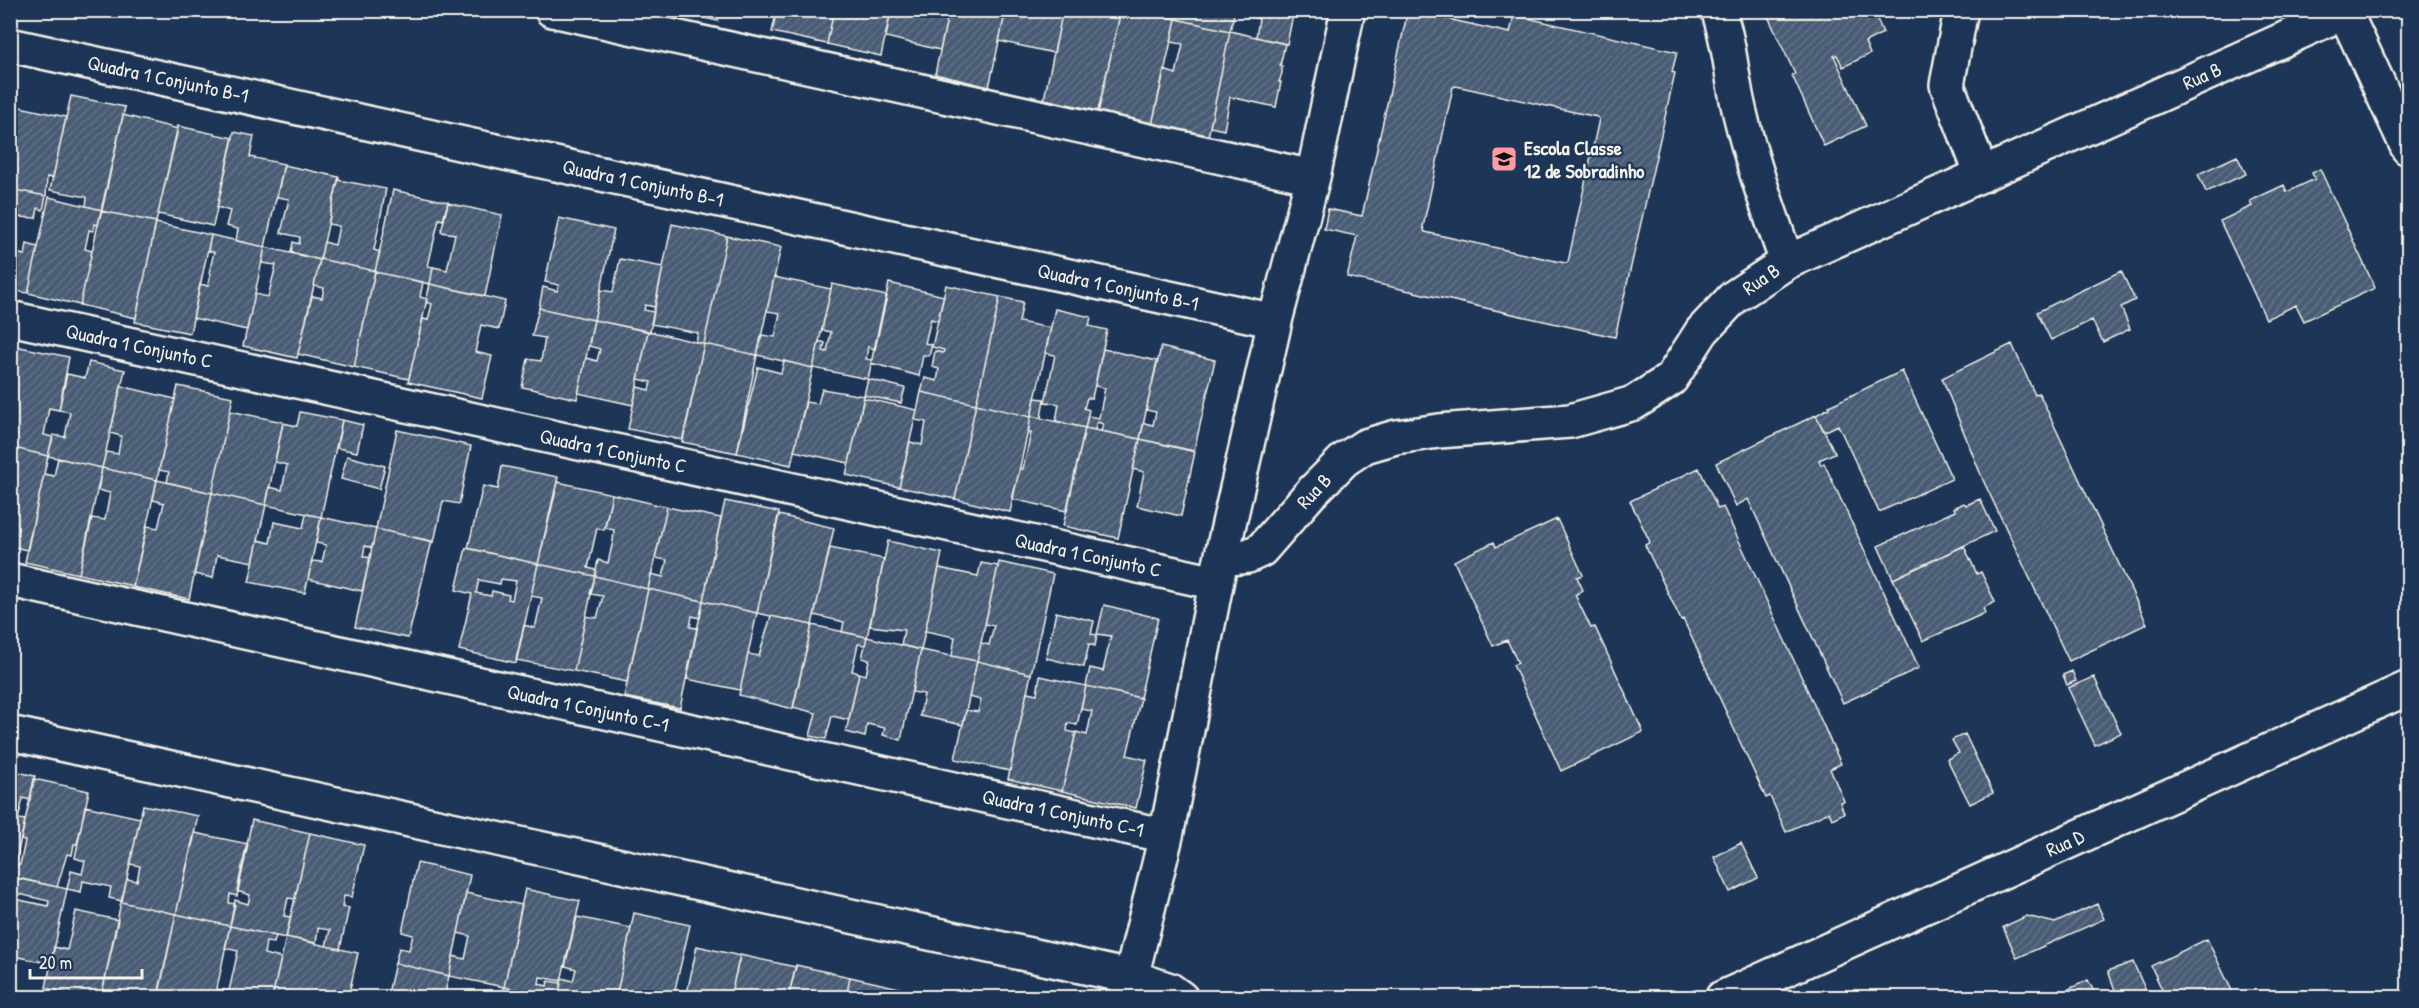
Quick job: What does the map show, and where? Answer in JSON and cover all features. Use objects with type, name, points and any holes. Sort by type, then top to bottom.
[{"type":"street","points":[[552,10],[1313,177]]},
{"type":"street","points":[[1129,987],[1166,836],[1218,571],[1275,321],[1313,177],[1348,10]]},
{"type":"street","points":[[1718,10],[1727,39],[1737,103],[1751,160],[1786,262]]},
{"type":"street","points":[[1961,10],[1947,85],[1982,175]]},
{"type":"street","points":[[2346,11],[2409,148]]},
{"type":"street","name":"Rua B","points":[[1218,571],[1261,550],[1310,494],[1344,460],[1365,446],[1396,437],[1439,431],[1570,421],[1634,403],[1671,379],[1702,331],[1734,297],[1786,262],[2346,11]]},
{"type":"street","name":"Quadra 1 Conjunto B-1","points":[[10,45],[1275,321]]},
{"type":"street","name":"Quadra 1 Conjunto C","points":[[10,318],[1218,571]]},
{"type":"street","name":"Quadra 1 Conjunto C-1","points":[[10,580],[1166,836]]},
{"type":"street","name":"Rua D","points":[[1722,998],[2409,688]]},
{"type":"street","points":[[10,733],[1129,987],[1170,990],[1181,998]]},
{"type":"building","points":[[671,10],[720,10],[718,21]]},
{"type":"building","points":[[777,10],[834,10],[827,44],[772,32]]},
{"type":"building","points":[[834,10],[891,10],[881,56],[827,44]]},
{"type":"building","points":[[891,10],[949,10],[940,50],[886,37]]},
{"type":"building","points":[[949,10],[960,12],[961,10],[1006,10],[989,87],[935,74]]},
{"type":"building","points":[[1006,10],[1063,10],[1054,53],[999,41]]},
{"type":"building","points":[[1063,10],[1121,10],[1098,111],[1044,99]]},
{"type":"building","points":[[1121,10],[1137,10],[1176,19],[1152,125],[1098,113]]},
{"type":"building","points":[[1178,10],[1235,10],[1230,31],[1176,19]]},
{"type":"building","points":[[1247,10],[1294,10],[1287,44],[1256,37],[1259,19],[1246,15]]},
{"type":"building","points":[[1408,10],[1510,33],[1514,15],[1677,52],[1672,72],[1675,73],[1615,337],[1347,277],[1357,236],[1324,229],[1328,209],[1362,216]],"holes":[[[1453,87],[1599,119],[1568,262],[1425,232],[1423,227]]]},
{"type":"building","points":[[1765,10],[1873,10],[1883,33],[1865,42],[1870,54],[1843,67],[1837,55],[1834,56],[1866,126],[1824,146],[1792,75],[1795,74]]},
{"type":"building","points":[[1176,19],[1230,31],[1208,137],[1152,125],[1164,70],[1176,74],[1183,44],[1171,42]]},
{"type":"building","points":[[1230,31],[1285,44],[1280,66],[1282,66],[1282,73],[1276,107],[1230,97],[1224,130],[1210,127]]},
{"type":"building","points":[[71,96],[125,107],[102,210],[86,206],[87,197],[50,190]]},
{"type":"building","points":[[11,105],[66,117],[53,178],[47,177],[46,196],[10,189],[10,146],[16,120],[10,119]]},
{"type":"building","points":[[123,115],[178,129],[156,222],[101,211]]},
{"type":"building","points":[[178,126],[233,138],[213,226],[158,214]]},
{"type":"building","points":[[234,132],[254,136],[250,157],[284,164],[265,247],[236,241],[238,229],[226,226],[230,211],[217,207]]},
{"type":"building","points":[[2237,156],[2246,174],[2206,192],[2198,174]]},
{"type":"building","points":[[284,165],[339,177],[320,260],[291,252],[293,242],[299,244],[300,237],[281,233],[289,199],[277,197]]},
{"type":"building","points":[[2320,169],[2375,288],[2304,321],[2296,305],[2266,319],[2220,221],[2252,206],[2250,201],[2284,185],[2287,192],[2315,179],[2312,173]]},
{"type":"building","points":[[338,180],[386,189],[374,250],[380,252],[375,271],[320,259],[324,242],[335,245],[339,226],[328,224]]},
{"type":"building","points":[[10,189],[46,196],[43,210],[38,208],[36,218],[17,217],[15,227],[10,226]]},
{"type":"building","points":[[393,190],[448,202],[443,220],[439,219],[428,266],[433,267],[430,284],[375,272]]},
{"type":"building","points":[[49,197],[102,210],[98,225],[94,224],[93,231],[89,230],[85,249],[92,251],[80,305],[28,293]]},
{"type":"building","points":[[448,203],[502,215],[485,296],[430,284],[433,267],[447,270],[455,234],[441,232]]},
{"type":"building","points":[[101,211],[156,222],[136,318],[80,305]]},
{"type":"building","points":[[559,218],[614,230],[594,320],[539,308],[543,287],[557,291],[559,285],[545,282]]},
{"type":"building","points":[[156,223],[211,235],[190,333],[135,322]]},
{"type":"building","points":[[672,224],[727,236],[704,344],[696,342],[698,333],[651,324]]},
{"type":"building","points":[[211,235],[265,247],[247,330],[193,318],[200,284],[208,286],[211,274],[209,273],[214,252],[208,251]]},
{"type":"building","points":[[727,236],[781,247],[757,355],[704,344]]},
{"type":"building","points":[[27,244],[38,247],[28,293],[10,290],[10,252],[25,255]]},
{"type":"building","points":[[265,247],[320,260],[297,358],[243,346],[255,294],[268,297],[276,265],[262,263]]},
{"type":"building","points":[[320,259],[375,271],[354,367],[298,354],[312,296],[322,298],[324,288],[314,286]]},
{"type":"building","points":[[620,259],[663,267],[655,307],[645,305],[644,310],[654,312],[650,332],[594,320],[601,290],[613,292]]},
{"type":"building","points":[[2121,271],[2135,300],[2121,307],[2130,329],[2103,342],[2092,320],[2051,340],[2037,312]]},
{"type":"building","points":[[375,272],[423,282],[420,297],[427,299],[409,379],[354,367]]},
{"type":"building","points":[[774,277],[831,289],[813,368],[757,355],[762,335],[775,337],[780,313],[767,311]]},
{"type":"building","points":[[889,283],[944,296],[938,321],[931,319],[925,343],[932,345],[929,356],[923,355],[919,376],[871,363]]},
{"type":"building","points":[[430,284],[505,301],[499,329],[481,325],[475,352],[492,356],[482,398],[408,382],[423,319],[428,320],[432,304],[426,302]]},
{"type":"building","points":[[832,284],[887,296],[875,349],[868,347],[866,359],[872,360],[868,379],[813,368],[819,341],[825,343],[823,351],[827,352],[831,332],[822,330]]},
{"type":"building","points":[[946,285],[1000,297],[976,404],[921,392],[925,378],[937,381],[939,369],[932,367],[935,351],[943,353],[944,350],[932,347]]},
{"type":"building","points":[[1000,297],[1023,302],[1019,322],[1051,328],[1031,417],[976,404]]},
{"type":"building","points":[[539,308],[594,320],[577,399],[522,387],[528,359],[541,361],[545,338],[532,336]]},
{"type":"building","points":[[1055,309],[1091,317],[1089,326],[1107,330],[1092,398],[1087,398],[1084,408],[1089,410],[1085,428],[1056,421],[1059,404],[1045,402],[1055,355],[1045,353]]},
{"type":"building","points":[[594,320],[648,331],[633,405],[578,393],[586,358],[597,361],[600,349],[589,346]]},
{"type":"building","points":[[648,331],[704,344],[683,440],[628,429],[637,387],[649,390],[651,382],[638,379]]},
{"type":"building","points":[[704,344],[757,355],[737,453],[682,442]]},
{"type":"building","points":[[2012,344],[2035,395],[2039,393],[2147,624],[2069,661],[1983,480],[1942,378]]},
{"type":"building","points":[[15,346],[69,357],[59,410],[49,408],[44,435],[53,437],[48,456],[10,447],[10,411],[14,398],[10,397],[10,367]]},
{"type":"building","points":[[1161,347],[1215,360],[1194,451],[1140,439],[1144,423],[1153,425],[1156,412],[1146,410]]},
{"type":"building","points":[[1103,349],[1157,361],[1140,439],[1101,431],[1103,424],[1097,422],[1095,430],[1085,428],[1088,416],[1099,418],[1105,388],[1095,386]]},
{"type":"building","points":[[784,361],[813,368],[791,465],[737,453],[758,367],[781,373]]},
{"type":"building","points":[[89,362],[125,370],[102,468],[48,456],[53,435],[65,437],[70,412],[59,410],[67,374],[85,378]]},
{"type":"building","points":[[1902,371],[1952,479],[1879,512],[1838,425],[1824,432],[1816,415],[1829,406]]},
{"type":"building","points":[[868,379],[905,388],[901,403],[864,395]]},
{"type":"building","points":[[121,386],[175,399],[157,480],[102,468],[106,452],[118,454],[121,436],[110,433]]},
{"type":"building","points":[[178,386],[233,397],[212,493],[167,482],[169,472],[159,470]]},
{"type":"building","points":[[822,389],[864,396],[849,463],[794,451],[806,402],[818,404]]},
{"type":"building","points":[[921,392],[976,404],[955,499],[899,487],[910,442],[922,445],[926,422],[915,420]]},
{"type":"building","points":[[864,398],[917,410],[899,487],[846,475]]},
{"type":"building","points":[[1035,398],[1044,399],[1041,418],[1031,416]]},
{"type":"building","points":[[976,404],[1031,417],[1010,512],[955,499]]},
{"type":"building","points":[[230,411],[283,422],[266,505],[212,493]]},
{"type":"building","points":[[300,412],[342,420],[321,517],[266,505],[269,487],[282,490],[287,465],[275,462],[283,423],[297,426]]},
{"type":"building","points":[[1816,415],[1835,453],[1819,460],[1821,465],[1824,463],[1919,668],[1843,703],[1748,499],[1736,506],[1716,463]]},
{"type":"building","points":[[1031,416],[1085,428],[1067,511],[1012,499],[1020,469],[1023,469],[1031,433],[1028,433]]},
{"type":"building","points":[[342,420],[363,425],[357,452],[337,448]]},
{"type":"building","points":[[1085,428],[1140,439],[1118,538],[1063,526]]},
{"type":"building","points":[[397,430],[471,446],[459,504],[443,501],[434,542],[376,529]]},
{"type":"building","points":[[1140,439],[1195,452],[1181,516],[1137,506],[1144,472],[1133,469]]},
{"type":"building","points":[[10,447],[48,456],[27,550],[10,546]]},
{"type":"building","points":[[347,456],[385,466],[379,489],[341,479]]},
{"type":"building","points":[[58,458],[102,468],[79,574],[25,562],[44,474],[54,476]]},
{"type":"building","points":[[502,466],[558,477],[538,564],[468,548],[483,486],[498,489]]},
{"type":"building","points":[[102,468],[157,480],[133,586],[79,574],[92,518],[105,520],[110,493],[98,490]]},
{"type":"building","points":[[1699,468],[1718,509],[1723,507],[1841,764],[1830,769],[1844,801],[1840,802],[1844,813],[1832,819],[1829,812],[1786,832],[1770,796],[1766,798],[1683,619],[1681,620],[1645,545],[1650,542],[1630,501]]},
{"type":"building","points":[[157,480],[212,493],[189,599],[133,587],[147,526],[158,528],[164,503],[153,500]]},
{"type":"building","points":[[558,482],[612,494],[604,530],[597,528],[588,568],[596,570],[595,576],[538,564]]},
{"type":"building","points":[[212,493],[266,505],[253,562],[217,555],[213,578],[194,574]]},
{"type":"building","points":[[612,494],[667,507],[648,589],[595,576],[598,560],[608,563],[613,541],[614,530],[605,528]]},
{"type":"building","points":[[1980,499],[1995,531],[1893,579],[1878,546],[1955,511],[1954,508],[1964,503],[1966,505]]},
{"type":"building","points":[[725,501],[779,512],[757,613],[703,601]]},
{"type":"building","points":[[667,507],[721,518],[703,601],[648,589],[651,574],[663,577],[667,560],[655,558]]},
{"type":"building","points":[[306,514],[321,517],[305,593],[249,582],[258,540],[270,543],[274,522],[303,528]]},
{"type":"building","points":[[779,515],[834,528],[812,625],[757,613]]},
{"type":"building","points":[[321,517],[376,529],[372,548],[365,546],[363,556],[370,558],[362,591],[308,579],[312,561],[322,562],[326,545],[316,543]]},
{"type":"building","points":[[1557,519],[1583,575],[1577,577],[1583,590],[1575,595],[1591,628],[1595,627],[1643,732],[1561,771],[1513,665],[1518,663],[1507,640],[1493,646],[1454,561],[1494,542],[1496,547]]},
{"type":"building","points":[[376,529],[432,541],[408,638],[355,627]]},
{"type":"building","points":[[888,541],[942,553],[921,650],[901,645],[904,630],[870,626]]},
{"type":"building","points":[[1964,546],[1977,574],[1981,572],[1995,602],[1983,608],[1985,613],[1923,641],[1893,579]]},
{"type":"building","points":[[466,548],[538,564],[516,663],[459,650],[472,594],[456,590]],"holes":[[[501,579],[516,581],[512,600],[508,599],[509,595],[492,591],[491,596],[476,593],[479,580],[500,584]]]},
{"type":"building","points":[[830,548],[884,559],[867,637],[842,632],[844,622],[814,615]]},
{"type":"building","points":[[999,562],[1053,574],[1031,674],[977,661],[981,643],[989,645],[994,626],[985,624]]},
{"type":"building","points":[[981,563],[998,566],[977,661],[952,656],[955,637],[925,631],[939,568],[978,576]]},
{"type":"building","points":[[538,564],[595,576],[574,671],[516,660],[524,625],[535,628],[542,598],[531,596]]},
{"type":"building","points":[[595,576],[648,589],[627,682],[574,671],[586,616],[597,618],[603,596],[590,594]]},
{"type":"building","points":[[648,589],[703,601],[700,618],[692,616],[690,627],[697,628],[680,708],[624,697]]},
{"type":"building","points":[[703,601],[757,613],[740,690],[687,679]]},
{"type":"building","points":[[1104,605],[1158,618],[1140,698],[1086,686],[1090,668],[1103,671],[1111,636],[1097,634]]},
{"type":"building","points":[[1056,612],[1094,621],[1091,634],[1097,635],[1095,646],[1089,644],[1084,667],[1046,658]]},
{"type":"building","points":[[771,616],[812,625],[793,709],[739,695],[748,654],[759,656]]},
{"type":"building","points":[[812,625],[867,637],[865,645],[858,644],[852,671],[859,673],[849,720],[832,716],[826,739],[810,736],[816,713],[793,707]]},
{"type":"building","points":[[867,637],[921,650],[901,740],[883,735],[885,728],[867,724],[865,737],[846,732],[859,673],[866,675],[869,660],[862,658]]},
{"type":"building","points":[[921,650],[977,661],[963,725],[920,716],[924,694],[912,692]]},
{"type":"building","points":[[977,661],[1031,674],[1010,771],[955,759],[966,710],[978,712],[981,700],[969,697]]},
{"type":"building","points":[[2072,671],[2076,681],[2067,685],[2063,675]]},
{"type":"building","points":[[1040,676],[1086,686],[1077,725],[1068,723],[1067,731],[1076,733],[1062,791],[1008,779],[1027,692],[1037,694]]},
{"type":"building","points":[[2094,677],[2121,733],[2095,745],[2068,688]]},
{"type":"building","points":[[1086,686],[1141,698],[1127,755],[1147,760],[1136,808],[1062,791],[1076,732],[1087,735],[1092,711],[1081,709]]},
{"type":"building","points":[[1965,734],[1993,793],[1970,804],[1947,759],[1959,753],[1952,740]]},
{"type":"building","points":[[10,770],[35,776],[30,800],[23,798],[18,819],[25,820],[14,870],[10,869]]},
{"type":"building","points":[[34,779],[89,791],[77,844],[74,844],[72,855],[67,854],[57,887],[14,878],[16,865],[20,865],[25,841],[21,840]]},
{"type":"building","points":[[143,805],[198,816],[176,914],[121,902],[127,879],[137,881],[140,866],[130,864]]},
{"type":"building","points":[[85,806],[140,818],[122,901],[109,898],[111,887],[83,881],[81,892],[67,889],[71,871],[82,874],[85,861],[75,858]]},
{"type":"building","points":[[252,820],[310,833],[295,899],[288,898],[284,916],[291,917],[286,938],[230,926],[235,900],[248,904],[250,895],[237,891]]},
{"type":"building","points":[[195,833],[248,844],[237,896],[230,894],[229,903],[235,904],[230,926],[176,914]]},
{"type":"building","points":[[310,833],[364,845],[352,897],[344,896],[342,907],[349,908],[340,949],[326,946],[330,930],[318,928],[316,943],[286,937]]},
{"type":"building","points":[[1741,843],[1758,878],[1730,892],[1714,857]]},
{"type":"building","points":[[417,863],[470,875],[449,976],[395,963],[399,948],[409,950],[413,935],[402,932]]},
{"type":"building","points":[[13,877],[67,889],[51,964],[10,955],[15,923],[10,922],[10,898],[48,906],[49,901],[10,892]]},
{"type":"building","points":[[525,889],[580,901],[561,981],[540,977],[539,984],[547,986],[548,981],[561,983],[558,998],[504,987]]},
{"type":"building","points":[[466,893],[522,905],[504,987],[449,976],[453,956],[465,959],[470,936],[458,933]]},
{"type":"building","points":[[121,902],[176,914],[158,998],[101,998]]},
{"type":"building","points":[[2097,904],[2104,919],[2017,958],[2003,927],[2027,916],[2055,923]]},
{"type":"building","points":[[76,911],[118,920],[101,998],[89,998],[46,988],[54,947],[67,950]]},
{"type":"building","points":[[634,913],[690,925],[673,998],[616,998]]},
{"type":"building","points":[[176,914],[230,926],[215,998],[171,998],[158,995]]},
{"type":"building","points":[[577,917],[631,928],[616,998],[558,998],[562,978],[573,981],[576,969],[565,966]]},
{"type":"building","points":[[230,926],[276,936],[274,943],[266,942],[264,954],[281,958],[272,998],[215,998],[217,989],[229,991],[238,951],[225,948]]},
{"type":"building","points":[[286,937],[358,953],[348,998],[272,998]]},
{"type":"building","points":[[2207,939],[2233,993],[2224,998],[2161,998],[2165,996],[2151,966]]},
{"type":"building","points":[[697,946],[740,956],[730,998],[686,998]]},
{"type":"building","points":[[740,955],[796,967],[788,998],[730,998]]},
{"type":"building","points":[[2133,962],[2149,998],[2118,998],[2108,971]]},
{"type":"building","points":[[395,963],[449,976],[444,998],[387,998]]},
{"type":"building","points":[[796,965],[850,977],[846,998],[788,998]]},
{"type":"building","points":[[2408,965],[2408,980],[2402,968]]},
{"type":"building","points":[[850,977],[904,989],[902,998],[846,998]]},
{"type":"building","points":[[2088,980],[2097,998],[2050,998]]},
{"type":"building","points":[[504,987],[553,998],[501,998]]},
{"type":"building","points":[[904,989],[944,998],[902,998]]},
{"type":"building","points":[[962,989],[1000,998],[960,998]]},
{"type":"place","name":"Escola Classe 12 de Sobradinho","points":[[1504,159]]}]
